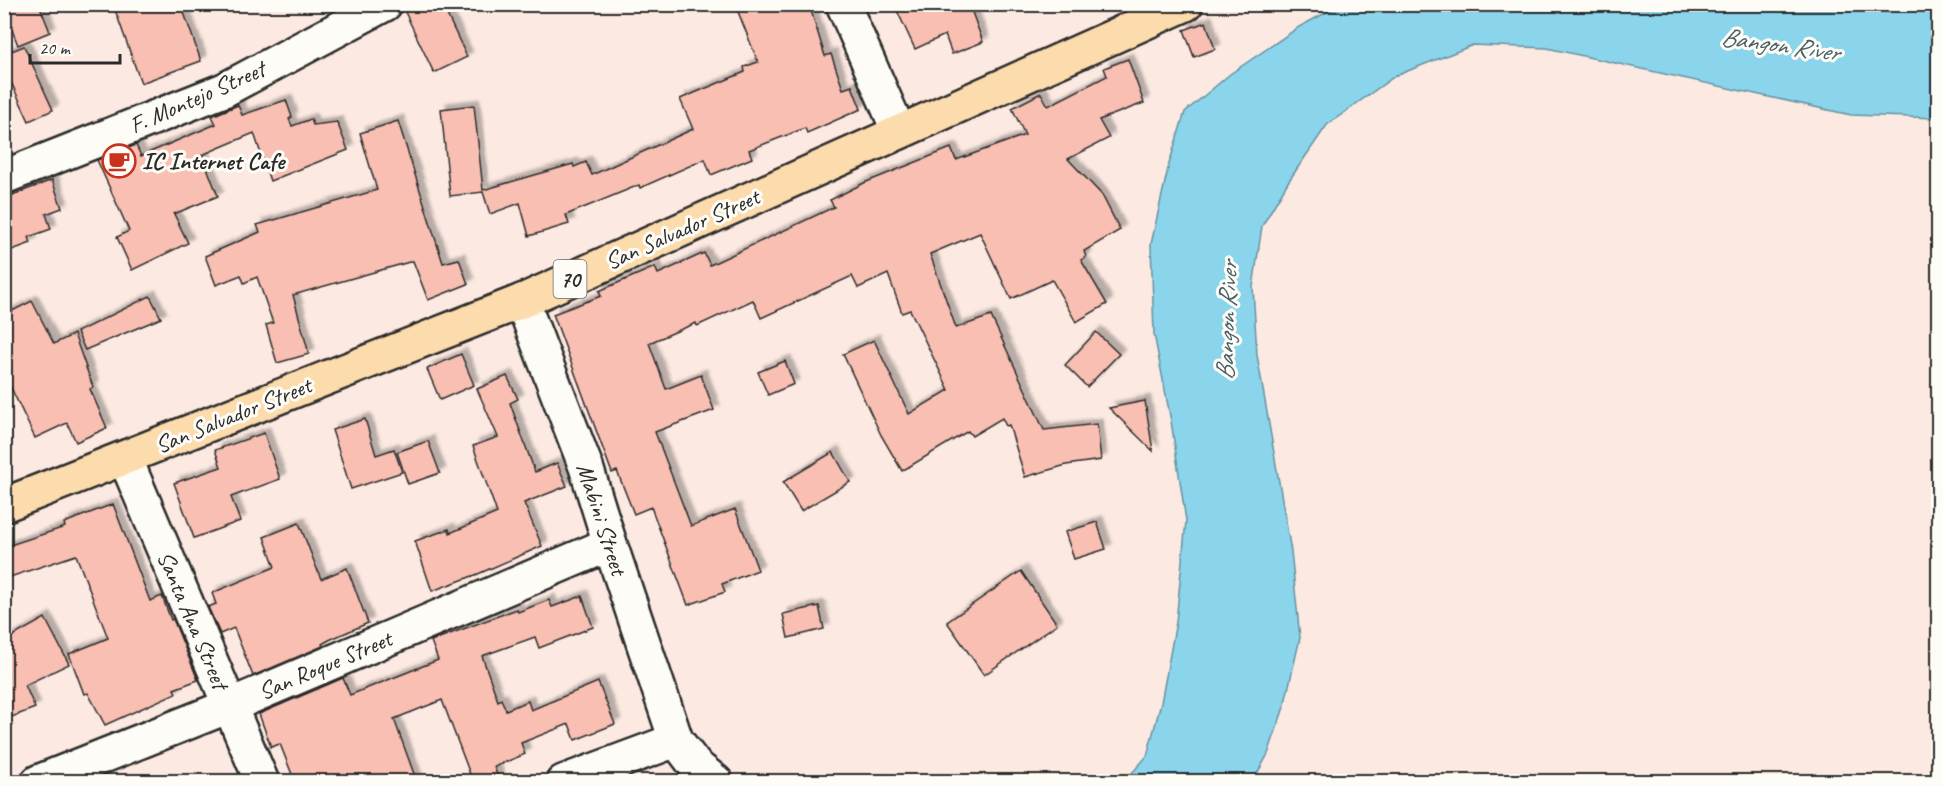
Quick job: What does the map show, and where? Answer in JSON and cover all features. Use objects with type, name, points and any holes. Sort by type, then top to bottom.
[{"type":"highway","name":"San Salvador Street","points":[[4,505],[522,301],[1186,4]]},
{"type":"street","name":"F. Montejo Street","points":[[4,177],[224,90],[384,4]]},
{"type":"street","points":[[843,4],[898,132]]},
{"type":"street","name":"Mabini Street","points":[[522,301],[586,467],[676,740],[695,765],[716,782]]},
{"type":"street","name":"Santa Ana Street","points":[[125,458],[262,782]]},
{"type":"street","name":"San Roque Street","points":[[38,782],[229,706],[610,544]]},
{"type":"street","points":[[563,782],[676,740]]},
{"type":"water","name":"Bangon River","points":[[1342,4],[1938,5],[1938,118],[1851,115],[1547,48],[1473,45],[1395,76],[1327,125],[1288,182],[1262,226],[1253,287],[1257,355],[1291,551],[1300,638],[1284,707],[1268,754],[1253,781],[1125,781],[1147,756],[1161,703],[1176,622],[1186,521],[1171,421],[1154,334],[1151,244],[1169,164],[1185,112],[1230,74],[1299,27]]},
{"type":"building","points":[[4,4],[39,4],[50,32],[18,45],[4,10]]},
{"type":"building","points":[[113,4],[181,4],[201,61],[141,83]]},
{"type":"building","points":[[404,4],[442,4],[467,57],[434,73],[403,8]]},
{"type":"building","points":[[735,4],[809,4],[825,56],[831,54],[843,89],[852,86],[861,109],[807,133],[805,128],[749,150],[752,158],[711,175],[705,159],[640,188],[639,185],[566,215],[569,224],[529,236],[520,203],[490,214],[483,192],[450,196],[441,109],[474,105],[483,190],[586,162],[592,175],[693,129],[680,99],[745,72],[744,67],[758,62]]},
{"type":"building","points":[[894,4],[969,4],[983,42],[952,54],[945,35],[915,49]]},
{"type":"building","points":[[1206,22],[1215,49],[1194,57],[1184,30]]},
{"type":"building","points":[[24,46],[53,110],[29,121],[4,67],[4,54]]},
{"type":"building","points":[[1128,59],[1144,103],[1099,120],[1109,138],[1068,159],[1102,195],[1120,230],[1084,251],[1086,257],[1081,260],[1107,304],[1076,322],[1052,280],[1011,299],[980,233],[930,254],[956,328],[991,316],[1044,430],[1097,424],[1101,460],[1066,465],[1025,477],[1009,425],[1006,426],[1002,418],[972,436],[968,431],[902,471],[881,435],[843,354],[874,340],[909,414],[949,390],[910,310],[902,313],[888,274],[858,288],[852,276],[761,318],[753,300],[697,326],[696,323],[649,343],[666,389],[701,375],[714,410],[655,432],[691,526],[735,509],[758,570],[722,584],[725,592],[688,605],[651,507],[634,514],[617,471],[612,473],[553,314],[601,296],[599,291],[655,267],[658,274],[704,253],[710,265],[834,207],[830,200],[864,183],[951,148],[956,160],[1025,135],[1012,108],[1041,93],[1048,106],[1107,76],[1104,68]]},
{"type":"building","points":[[286,100],[292,117],[289,119],[292,126],[311,119],[313,125],[337,122],[348,150],[270,181],[254,133],[202,155],[218,196],[174,214],[188,243],[132,270],[117,237],[129,231],[97,160],[136,145],[141,156],[216,124],[212,116],[238,105],[242,115]]},
{"type":"building","points":[[398,121],[443,263],[459,259],[468,284],[428,300],[413,261],[293,295],[309,354],[277,363],[266,325],[273,323],[257,277],[244,283],[241,275],[216,285],[205,256],[260,232],[257,225],[377,190],[360,133]]},
{"type":"building","points":[[52,180],[62,208],[46,214],[51,229],[29,237],[31,243],[4,253],[4,195],[13,195]]},
{"type":"building","points":[[150,296],[161,318],[85,350],[77,332]]},
{"type":"building","points":[[32,301],[54,344],[74,334],[93,387],[90,389],[107,428],[76,442],[67,423],[35,438],[4,373],[4,315]]},
{"type":"building","points":[[1096,332],[1119,354],[1087,387],[1065,365]]},
{"type":"building","points":[[461,354],[474,385],[440,400],[427,369]]},
{"type":"building","points":[[785,361],[794,384],[768,395],[758,372]]},
{"type":"building","points":[[507,376],[518,399],[510,403],[535,472],[557,463],[567,486],[524,503],[542,546],[432,591],[415,541],[449,529],[450,533],[497,513],[473,446],[498,437],[477,389]]},
{"type":"building","points":[[1145,401],[1153,451],[1109,408]]},
{"type":"building","points":[[365,419],[376,455],[394,449],[402,472],[351,489],[332,430]]},
{"type":"building","points":[[264,433],[280,479],[231,497],[240,521],[194,538],[174,483],[221,467],[215,450]]},
{"type":"building","points":[[428,441],[440,473],[408,484],[397,452]]},
{"type":"building","points":[[833,452],[850,482],[801,511],[783,482]]},
{"type":"building","points":[[113,504],[150,601],[162,596],[198,680],[174,689],[176,693],[105,725],[88,693],[84,694],[69,654],[108,638],[76,555],[4,579],[4,547],[65,527],[64,523]]},
{"type":"building","points":[[1097,522],[1106,549],[1074,559],[1065,532]]},
{"type":"building","points":[[299,523],[321,579],[347,568],[368,623],[329,640],[322,644],[323,646],[253,676],[234,628],[220,634],[208,607],[216,604],[212,593],[275,567],[264,537]]},
{"type":"building","points":[[1021,571],[1057,624],[984,675],[947,622]]},
{"type":"building","points":[[582,596],[593,627],[539,648],[535,637],[482,656],[498,701],[501,699],[506,710],[528,701],[531,710],[598,682],[615,724],[575,740],[569,724],[521,743],[525,754],[494,767],[500,782],[473,782],[442,700],[394,719],[417,782],[295,782],[280,744],[271,747],[259,714],[343,678],[350,695],[438,660],[431,641],[517,609],[518,612],[549,600],[552,607]]},
{"type":"building","points":[[819,606],[824,629],[788,638],[783,614]]},
{"type":"building","points":[[45,618],[69,664],[25,685],[35,708],[4,720],[4,636],[6,640]]},
{"type":"place","name":"IC Internet Cafe","points":[[119,161]]}]
